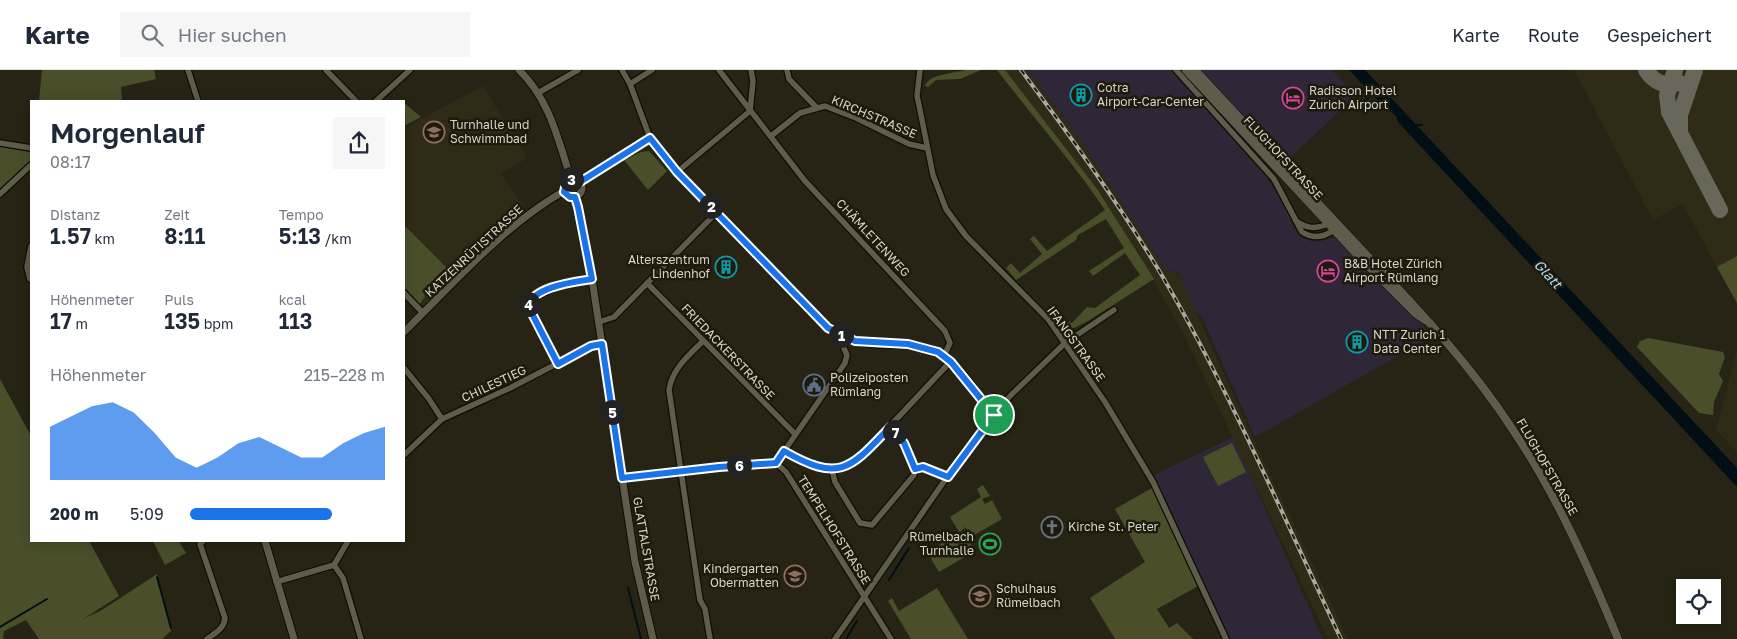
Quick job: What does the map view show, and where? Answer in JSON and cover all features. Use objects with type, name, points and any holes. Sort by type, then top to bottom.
[{"type":"main road","name":"FLUGHOFSTRASSE","points":[[1186,70],[1333,225],[1420,310],[1487,392],[1534,463],[1575,539],[1618,639]]},
{"type":"main road","name":"FLUGHOFSTRASSE","points":[[1195,70],[1333,225]]},
{"type":"street","points":[[188,70],[198,100]]},
{"type":"street","points":[[326,70],[355,100]]},
{"type":"street","points":[[377,100],[410,70]]},
{"type":"street","points":[[519,70],[538,93],[558,135],[571,179]]},
{"type":"street","points":[[538,93],[578,70]]},
{"type":"street","points":[[622,70],[630,84],[650,138],[677,172],[816,317],[837,333],[855,341],[918,346],[944,356],[994,415]]},
{"type":"street","points":[[630,84],[652,70]]},
{"type":"street","points":[[719,70],[771,136]]},
{"type":"street","points":[[677,172],[750,111],[753,81],[751,70]]},
{"type":"street","points":[[787,70],[789,79],[816,107]]},
{"type":"street","name":"IFANGSTRASSE","points":[[920,70],[918,96],[937,191],[954,221],[1048,319],[1117,420],[1150,477],[1226,639]]},
{"type":"street","points":[[1176,70],[1271,175],[1289,203],[1302,232],[1308,236],[1322,236],[1333,225]]},
{"type":"street","name":"KIRCHSTRASSE","points":[[771,136],[800,113],[825,106],[909,144],[927,148]]},
{"type":"street","name":"CHÄMLETENWEG","points":[[771,136],[805,181],[945,331],[950,343],[944,356]]},
{"type":"street","points":[[580,182],[650,138]]},
{"type":"street","points":[[0,143],[30,148]]},
{"type":"street","points":[[0,194],[30,167]]},
{"type":"street","points":[[571,179],[580,182]]},
{"type":"street","points":[[571,179],[566,182],[564,192],[570,197],[575,197],[582,191],[580,182]]},
{"type":"street","name":"KATZENRÜTISTRASSE","points":[[405,331],[512,229],[540,206],[564,192]]},
{"type":"street","name":"GLATTALSTRASSE","points":[[575,197],[592,279],[635,562],[653,639]]},
{"type":"street","points":[[599,322],[614,317],[717,212]]},
{"type":"street","points":[[1296,221],[1307,228],[1333,225]]},
{"type":"street","points":[[30,251],[27,266],[30,279]]},
{"type":"street","points":[[558,364],[529,310],[530,301],[552,287],[592,279]]},
{"type":"street","name":"FRIEDACKERSTRASSE","points":[[648,283],[702,342],[794,434]]},
{"type":"street","points":[[405,294],[423,313]]},
{"type":"street","points":[[835,639],[948,477],[1010,396],[1065,343],[1114,310]]},
{"type":"street","points":[[622,478],[680,470],[776,463],[794,434],[847,360],[846,350],[839,342],[837,333]]},
{"type":"street","points":[[702,342],[678,367],[671,380],[669,390],[700,600],[705,609],[710,639]]},
{"type":"street","name":"CHILESTIEG","points":[[405,454],[442,419],[558,364],[591,346],[602,344]]},
{"type":"street","points":[[784,451],[795,457],[832,470],[847,466],[858,460],[951,362]]},
{"type":"street","points":[[405,369],[429,399],[442,419]]},
{"type":"street","points":[[832,470],[835,482],[860,523],[866,526],[872,525],[914,475],[915,469],[904,443],[890,427]]},
{"type":"street","name":"TEMPELHOFSTRASSE","points":[[776,463],[786,472],[890,639]]},
{"type":"street","points":[[915,469],[923,467],[948,477]]},
{"type":"street","points":[[265,542],[294,639]]},
{"type":"street","points":[[276,582],[334,564],[347,542]]},
{"type":"street","points":[[201,543],[225,618],[221,629],[207,639]]},
{"type":"street","points":[[334,564],[343,578],[360,639]]},
{"type":"shaded area","points":[[1001,70],[1027,70],[1071,126],[1166,270],[1179,274],[1251,434],[1348,639],[1328,639],[1185,337],[1151,276],[1109,211],[1030,113]]},
{"type":"shaded area","points":[[1027,70],[1332,70],[1356,96],[1267,179],[1287,207],[1293,226],[1300,237],[1314,242],[1337,237],[1433,336],[1255,437],[1202,317],[1194,309],[1179,273],[1166,270],[1071,126]]},
{"type":"shaded area","points":[[1574,70],[1737,70],[1737,305],[1683,204],[1653,220]]},
{"type":"shaded area","points":[[483,86],[527,158],[501,174],[525,208],[420,310],[405,293],[405,127]]},
{"type":"shaded area","points":[[1737,350],[1737,452],[1716,430]]},
{"type":"shaded area","points":[[1233,437],[1323,639],[1230,639],[1154,475]]},
{"type":"green space","points":[[42,70],[154,70],[156,79],[121,87],[122,100],[39,100]]},
{"type":"green space","points":[[965,70],[981,70],[960,79],[936,80],[928,87],[925,86],[937,76]]},
{"type":"green space","points":[[997,70],[1005,70],[1097,189],[1154,279],[1088,321],[1066,332],[1055,324],[1058,319],[1072,323],[1087,307],[1095,308],[1140,275],[1125,253],[1093,276],[1089,271],[1124,248],[1106,219],[1078,235],[1076,240],[1016,280],[1006,268],[1011,263],[1020,273],[1042,254],[1030,239],[1034,236],[1047,251],[1105,210]]},
{"type":"green space","points":[[405,104],[421,117],[405,125]]},
{"type":"green space","points":[[0,146],[30,152],[30,164],[0,191]]},
{"type":"green space","points":[[649,151],[667,171],[648,190],[624,160],[641,152]]},
{"type":"green space","points":[[405,226],[449,270],[424,294],[425,296],[420,304],[405,288]]},
{"type":"green space","points":[[1737,256],[1737,303],[1717,267]]},
{"type":"green space","points":[[1648,338],[1723,352],[1725,357],[1719,374],[1723,381],[1714,402],[1713,415],[1699,413],[1637,347],[1640,341]]},
{"type":"green space","points":[[0,379],[30,434],[30,542],[90,542],[119,596],[83,619],[102,610],[157,574],[171,631],[162,639],[39,639],[26,620],[4,631],[3,639],[0,639]]},
{"type":"green space","points":[[1232,443],[1246,472],[1218,486],[1203,457]]},
{"type":"green space","points":[[983,485],[990,496],[982,499],[985,504],[992,500],[1002,519],[971,537],[962,522],[965,528],[959,532],[950,517],[981,497],[977,489]]},
{"type":"green space","points":[[1152,488],[1200,585],[1157,609],[1169,628],[1177,623],[1193,639],[1115,639],[1090,598],[1145,562],[1115,509]]},
{"type":"green space","points":[[963,531],[975,551],[939,572],[927,552]]},
{"type":"green space","points":[[154,542],[180,542],[186,553],[165,565]]},
{"type":"green space","points":[[937,588],[968,639],[911,639],[888,601],[892,598],[899,611]]},
{"type":"water","name":"Glatt","points":[[1349,70],[1365,70],[1737,468],[1737,487],[1398,122],[1396,116],[1372,95],[1367,100],[1364,96],[1369,91]]},
{"type":"waterway","points":[[1415,125],[1422,125]]},
{"type":"waterway","points":[[889,580],[909,548]]},
{"type":"waterway","points":[[157,577],[171,628]]},
{"type":"waterway","points":[[628,588],[641,639]]},
{"type":"waterway","points":[[0,627],[47,599]]},
{"type":"waterway","points":[[846,639],[857,621]]},
{"type":"taxiway","points":[[1646,70],[1661,83],[1680,83]]},
{"type":"taxiway","points":[[1675,70],[1667,95],[1669,112],[1720,210]]},
{"type":"taxiway","points":[[1680,133],[1680,115],[1695,70]]},
{"type":"railway","points":[[1021,70],[1113,199],[1148,252],[1189,323],[1256,457],[1341,639]]},
{"type":"place","name":"Cotra Airport-Car-Center","points":[[1081,95]]},
{"type":"place","name":"Radisson Hotel Zurich Airport","points":[[1293,98]]},
{"type":"place","name":"Turnhalle und Schwimmbad","points":[[434,132]]},
{"type":"place","name":"Alterszentrum Lindenhof","points":[[726,267]]},
{"type":"place","name":"B&B Hotel Zürich Airport Rümlang","points":[[1328,271]]},
{"type":"place","name":"NTT Zurich 1 Data Center","points":[[1357,342]]},
{"type":"place","name":"Polizeiposten Rümlang","points":[[814,385]]},
{"type":"place","name":"Kirche St. Peter","points":[[1052,527]]},
{"type":"place","name":"Rümelbach Turnhalle","points":[[990,544]]},
{"type":"place","name":"Kindergarten Obermatten","points":[[795,576]]},
{"type":"place","name":"Schulhaus Rümelbach","points":[[980,596]]},
{"type":"route","points":[[650,138],[677,172],[828,328],[855,341],[871,344],[908,344],[938,352],[951,362],[994,415],[948,477],[923,467],[915,469],[904,443],[890,427],[858,460],[847,466],[832,470],[795,457],[784,451],[776,463],[680,470],[622,478],[602,344],[591,346],[558,364],[528,306],[530,301],[552,287],[592,279],[578,207],[575,197],[570,197],[564,192],[564,185],[568,180],[574,178],[580,182],[588,178],[641,142],[650,138]]}]
